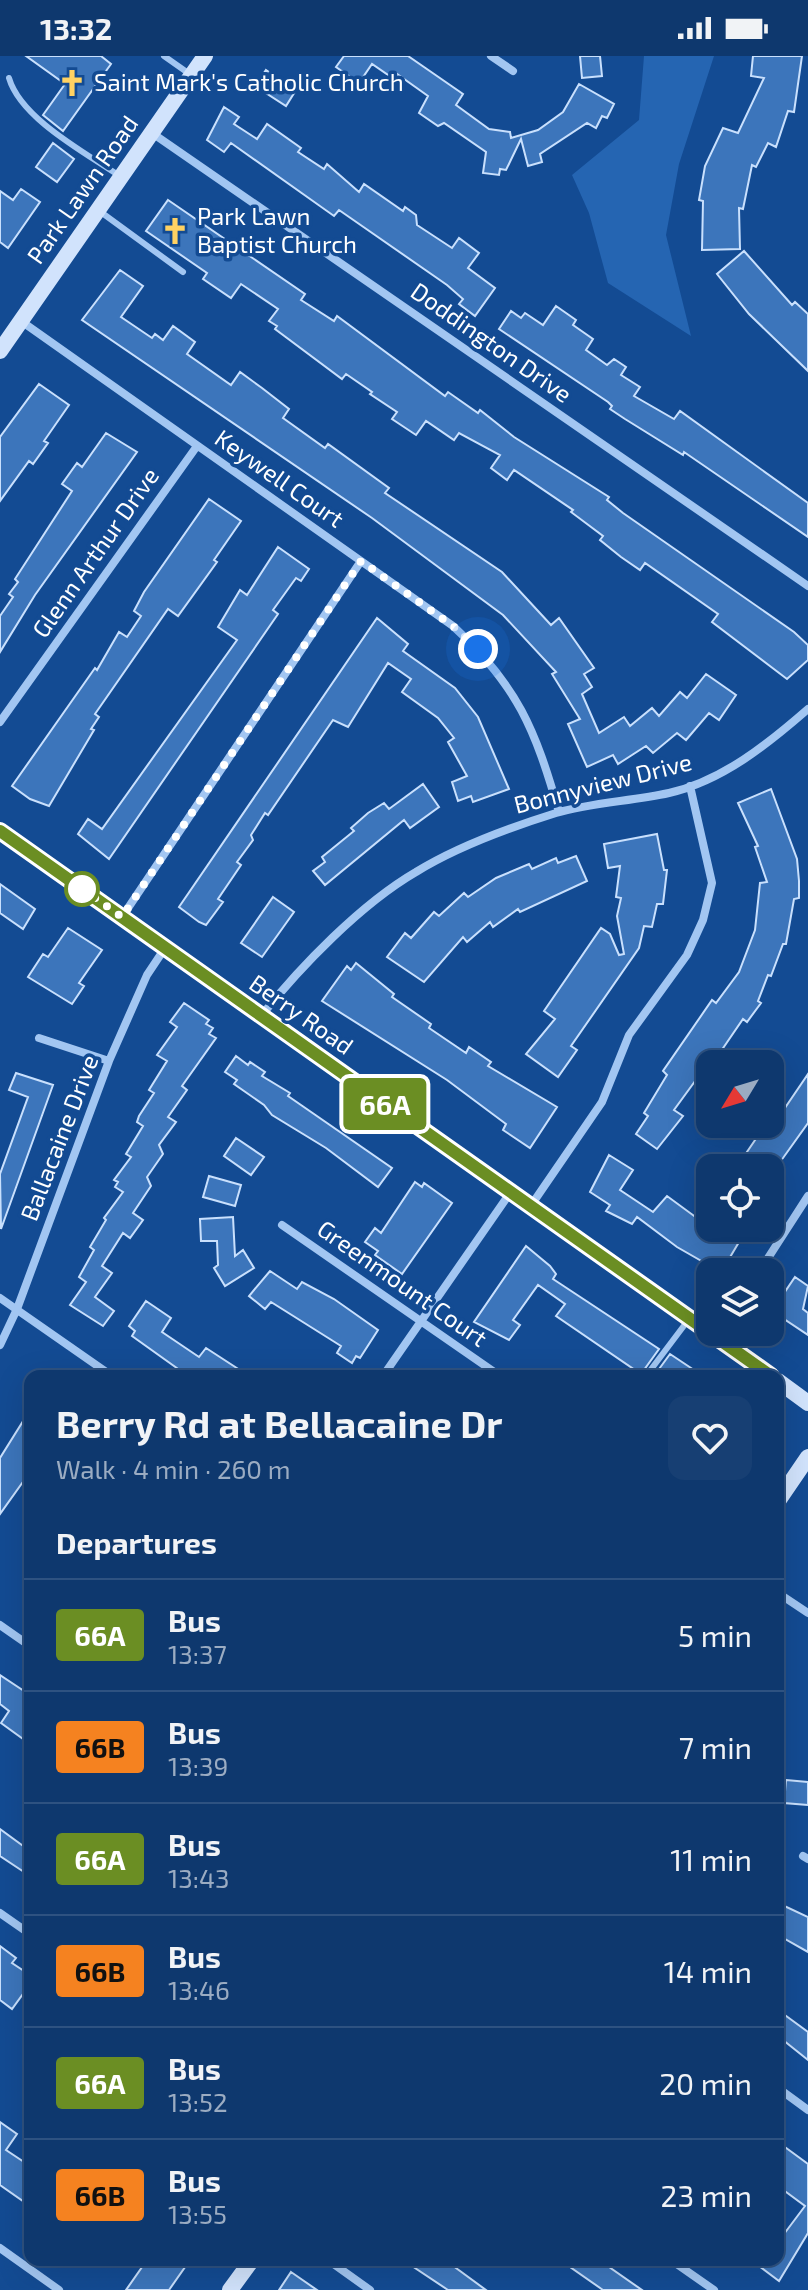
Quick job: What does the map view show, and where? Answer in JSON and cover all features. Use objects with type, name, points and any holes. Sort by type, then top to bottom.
[{"type":"street","name":"Park Lawn Road","points":[[0,351],[205,56]]},
{"type":"street","points":[[491,56],[513,71]]},
{"type":"street","name":"Doddington Drive","points":[[152,133],[808,586]]},
{"type":"street","name":"Keywell Court","points":[[21,321],[453,626],[499,673],[520,703],[535,733],[559,812]]},
{"type":"street","name":"Glenn Arthur Drive","points":[[0,722],[197,446]]},
{"type":"street","points":[[122,917],[361,561]]},
{"type":"street","name":"Bonnyview Drive","points":[[261,1016],[329,942],[415,872],[478,841],[559,812],[608,805],[690,786],[767,743],[808,709]]},
{"type":"street","points":[[530,1207],[602,1102],[629,1035],[687,955],[703,920],[712,883],[690,786]]},
{"type":"street","name":"Berry Road","points":[[0,831],[696,1323]]},
{"type":"street","name":"Ballacaine Drive","points":[[0,1345],[17,1309],[109,1061],[147,975],[165,948]]},
{"type":"street","points":[[39,1038],[109,1061]]},
{"type":"street","points":[[387,1370],[510,1193]]},
{"type":"street","points":[[768,1258],[808,1196]]},
{"type":"street","name":"Greenmount Court","points":[[282,1225],[492,1370]]},
{"type":"street","points":[[0,1298],[103,1370]]},
{"type":"street","name":"Berry Road","points":[[731,1346],[763,1370]]},
{"type":"street","points":[[784,1385],[808,1403]]},
{"type":"street","points":[[784,1492],[808,1457]]},
{"type":"street","points":[[784,1597],[808,1613]]},
{"type":"street","points":[[0,1625],[24,1642]]},
{"type":"street","points":[[0,1913],[24,1930]]},
{"type":"street","points":[[784,2092],[808,2110]]},
{"type":"street","points":[[0,2248],[24,2265]]},
{"type":"street","points":[[25,2266],[59,2290]]},
{"type":"street","points":[[230,2290],[248,2266]]},
{"type":"street","points":[[336,2266],[370,2290]]},
{"type":"street","points":[[680,2266],[714,2290]]},
{"type":"lane","points":[[164,56],[191,75]]},
{"type":"lane","points":[[9,78],[31,113],[121,177]]},
{"type":"lane","points":[[98,210],[183,272]]},
{"type":"lane","points":[[651,1370],[689,1319]]},
{"type":"shaded area","points":[[644,56],[714,56],[679,164],[666,235],[691,336],[608,283],[589,213],[572,175],[639,120]]},
{"type":"building","points":[[26,56],[101,56],[111,64],[63,131],[43,115],[65,84]]},
{"type":"building","points":[[344,56],[408,56],[463,94],[456,105],[489,129],[510,132],[511,138],[538,130],[563,112],[579,84],[614,104],[607,118],[602,116],[596,128],[587,123],[540,154],[542,162],[528,166],[521,139],[506,170],[500,169],[499,175],[483,173],[486,152],[444,123],[438,126],[419,113],[428,96],[397,74],[394,79],[372,64],[359,83],[336,67]]},
{"type":"building","points":[[580,56],[600,56],[602,76],[582,78]]},
{"type":"building","points":[[753,56],[802,56],[794,112],[788,111],[776,147],[768,143],[756,167],[752,165],[743,209],[739,208],[740,249],[702,250],[703,201],[699,200],[705,166],[723,128],[738,133],[764,78],[751,76]]},
{"type":"building","points":[[266,70],[296,90],[286,106],[255,86]]},
{"type":"building","points":[[224,107],[239,117],[234,124],[257,139],[267,124],[301,148],[298,152],[324,169],[327,164],[359,192],[364,184],[403,211],[405,207],[416,215],[417,225],[452,248],[459,238],[479,253],[468,268],[495,288],[475,316],[459,304],[463,299],[447,285],[339,210],[334,216],[231,143],[224,152],[207,140]]},
{"type":"building","points":[[53,143],[74,159],[57,182],[36,167]]},
{"type":"building","points":[[21,189],[40,202],[8,248],[0,242],[0,191],[13,200]]},
{"type":"building","points":[[168,200],[305,294],[301,300],[334,321],[337,316],[445,396],[448,392],[478,413],[480,410],[514,437],[609,497],[607,500],[623,513],[794,632],[808,645],[808,660],[787,679],[712,622],[718,614],[645,563],[640,570],[621,557],[600,540],[603,536],[571,512],[573,510],[514,470],[507,480],[491,468],[500,455],[459,433],[454,440],[426,421],[416,435],[392,419],[397,412],[370,394],[372,392],[346,374],[342,379],[275,329],[277,326],[269,321],[278,309],[241,284],[231,298],[203,279],[207,273],[146,231]]},
{"type":"building","points":[[744,251],[792,305],[795,302],[808,314],[808,371],[749,314],[717,274]]},
{"type":"building","points":[[120,270],[143,286],[121,317],[152,338],[155,334],[163,340],[173,326],[195,342],[187,354],[231,385],[240,372],[289,409],[283,418],[325,448],[328,444],[389,488],[385,493],[502,572],[551,625],[559,618],[594,668],[584,674],[592,687],[582,694],[599,733],[624,717],[630,726],[652,708],[659,716],[680,692],[687,698],[706,674],[736,695],[719,720],[709,713],[686,740],[677,733],[653,753],[646,746],[618,764],[613,755],[587,767],[568,724],[580,719],[552,674],[556,672],[503,615],[372,518],[82,320]]},
{"type":"building","points":[[556,306],[576,320],[573,325],[593,339],[586,350],[607,365],[614,359],[626,367],[621,375],[640,387],[634,396],[674,419],[680,411],[808,503],[808,537],[684,452],[683,455],[610,409],[612,406],[608,402],[499,329],[511,311],[521,318],[525,313],[543,325]]},
{"type":"building","points":[[39,384],[69,405],[44,441],[48,443],[33,464],[29,461],[0,501],[0,437]]},
{"type":"building","points":[[106,433],[137,452],[35,595],[0,652],[0,616],[13,597],[9,594],[18,582],[15,579],[72,491],[62,484],[77,463],[82,467]]},
{"type":"building","points":[[209,499],[241,521],[214,560],[217,562],[178,616],[168,609],[95,714],[99,717],[91,729],[94,730],[49,806],[30,799],[12,786],[95,668],[97,670],[119,632],[127,637],[141,616],[134,611],[144,592]]},
{"type":"building","points":[[278,547],[309,569],[301,581],[296,578],[273,610],[278,614],[109,859],[78,834],[88,819],[102,829],[237,640],[218,627],[240,590],[247,595]]},
{"type":"building","points":[[377,618],[408,644],[403,651],[455,688],[478,717],[509,789],[473,802],[471,796],[458,801],[452,782],[467,776],[448,742],[454,738],[438,718],[402,692],[411,679],[388,663],[348,727],[333,720],[268,815],[265,813],[251,835],[253,840],[237,862],[241,865],[218,899],[223,902],[206,925],[199,922],[179,907]]},
{"type":"building","points":[[423,784],[439,807],[410,828],[404,820],[325,885],[313,871],[325,862],[322,857],[354,831],[351,828],[368,813],[384,803],[389,809]]},
{"type":"building","points":[[771,789],[797,859],[799,898],[794,899],[786,944],[783,944],[771,976],[768,975],[758,1001],[761,1003],[747,1022],[743,1019],[722,1050],[696,1050],[696,1080],[674,1110],[683,1116],[657,1149],[636,1134],[648,1116],[644,1113],[667,1075],[663,1071],[712,1000],[716,1003],[739,972],[755,930],[760,883],[767,882],[755,847],[758,846],[738,803]]},
{"type":"building","points":[[657,834],[664,870],[667,870],[663,904],[657,904],[652,927],[644,926],[639,948],[571,1046],[577,1050],[558,1077],[526,1054],[555,1019],[544,1011],[601,928],[610,934],[619,955],[624,954],[617,916],[621,898],[616,897],[620,866],[608,868],[604,844]]},
{"type":"building","points":[[576,856],[587,881],[520,912],[518,909],[493,927],[490,922],[467,942],[463,937],[424,982],[387,957],[405,933],[411,938],[434,912],[439,916],[464,893],[468,897],[496,878],[529,864],[532,869],[556,858],[558,863]]},
{"type":"building","points":[[0,884],[35,909],[23,929],[0,913]]},
{"type":"building","points":[[273,897],[294,912],[262,957],[241,943]]},
{"type":"building","points":[[68,928],[102,950],[79,983],[84,986],[72,1004],[28,977],[43,954],[48,957]]},
{"type":"building","points":[[356,963],[394,994],[392,997],[431,1024],[429,1028],[466,1053],[469,1047],[491,1062],[488,1066],[557,1107],[530,1148],[503,1130],[506,1124],[447,1080],[322,1001],[347,966],[351,970]]},
{"type":"building","points":[[184,1003],[209,1020],[206,1024],[213,1028],[209,1034],[216,1038],[182,1086],[187,1090],[168,1117],[176,1122],[159,1145],[163,1154],[147,1177],[151,1186],[133,1213],[143,1220],[130,1238],[123,1233],[102,1266],[112,1273],[95,1297],[114,1311],[103,1326],[70,1305],[86,1282],[79,1277],[94,1250],[90,1247],[106,1220],[104,1218],[123,1192],[115,1187],[118,1182],[114,1180],[131,1157],[126,1154],[143,1126],[137,1122],[139,1116],[154,1093],[149,1090],[167,1061],[157,1055],[177,1027],[170,1022]]},
{"type":"building","points":[[236,1056],[265,1072],[262,1076],[290,1093],[288,1096],[392,1168],[378,1187],[326,1148],[272,1115],[264,1105],[234,1084],[237,1080],[225,1072]]},
{"type":"building","points":[[16,1073],[53,1085],[1,1229],[0,1174],[28,1097],[9,1090]]},
{"type":"building","points":[[808,1074],[808,1123],[784,1157],[784,1154],[746,1154],[756,1138],[784,1138],[784,1109]]},
{"type":"building","points":[[236,1138],[264,1157],[251,1175],[224,1156]]},
{"type":"building","points":[[609,1155],[633,1170],[620,1190],[653,1212],[667,1196],[696,1217],[696,1242],[739,1242],[730,1258],[696,1258],[637,1217],[632,1224],[606,1211],[610,1205],[590,1192]]},
{"type":"building","points":[[209,1176],[241,1185],[235,1206],[203,1197]]},
{"type":"building","points":[[415,1182],[422,1187],[424,1183],[452,1203],[402,1274],[375,1255],[378,1251],[365,1242],[375,1228],[381,1233]]},
{"type":"building","points":[[233,1217],[235,1256],[243,1250],[254,1268],[225,1286],[214,1268],[218,1265],[217,1241],[201,1241],[200,1219]]},
{"type":"building","points":[[526,1246],[550,1266],[556,1274],[553,1279],[659,1349],[644,1370],[635,1370],[556,1316],[565,1304],[538,1285],[513,1320],[520,1325],[509,1340],[474,1322]]},
{"type":"building","points":[[270,1271],[297,1289],[302,1282],[334,1299],[378,1330],[360,1358],[356,1356],[352,1363],[337,1353],[341,1346],[271,1302],[265,1309],[249,1296]]},
{"type":"building","points":[[795,1277],[808,1286],[803,1309],[808,1313],[808,1335],[784,1319],[784,1293]]},
{"type":"building","points":[[146,1301],[171,1318],[162,1332],[199,1357],[206,1348],[240,1370],[180,1370],[132,1336],[135,1331],[129,1326]]},
{"type":"building","points":[[670,1354],[694,1370],[658,1370]]},
{"type":"building","points":[[24,1420],[24,1480],[0,1514],[0,1458]]},
{"type":"building","points":[[0,1675],[24,1691],[24,1740],[1,1723],[9,1711],[0,1704]]},
{"type":"building","points":[[786,1780],[808,1782],[808,1805],[784,1803]]},
{"type":"building","points":[[0,1829],[24,1847],[24,1872],[0,1856]]},
{"type":"building","points":[[784,1906],[808,1917],[808,1952],[784,1938]]},
{"type":"building","points":[[0,1946],[16,1958],[12,1963],[24,1971],[24,1995],[12,2009],[0,2000]]},
{"type":"building","points":[[784,2014],[808,2032],[808,2060],[784,2041]]},
{"type":"building","points":[[0,2122],[17,2134],[6,2150],[24,2162],[24,2202],[0,2185]]},
{"type":"building","points":[[784,2146],[808,2164],[808,2233],[779,2281],[759,2266],[784,2266],[784,2234],[805,2206],[784,2190]]},
{"type":"building","points":[[143,2266],[186,2266],[169,2290],[126,2290]]},
{"type":"building","points":[[412,2266],[453,2266],[486,2290],[448,2290]]},
{"type":"building","points":[[569,2266],[608,2266],[642,2290],[603,2290]]},
{"type":"building","points":[[291,2272],[317,2290],[279,2290]]},
{"type":"bus line","name":"66A","points":[[0,831],[762,1370]]},
{"type":"place","name":"Saint Mark's Catholic Church","points":[[72,83]]},
{"type":"place","name":"Park Lawn Baptist Church","points":[[175,231]]},
{"type":"route","points":[[82,889],[71,881],[122,917],[361,561],[453,626],[478,649]]}]
